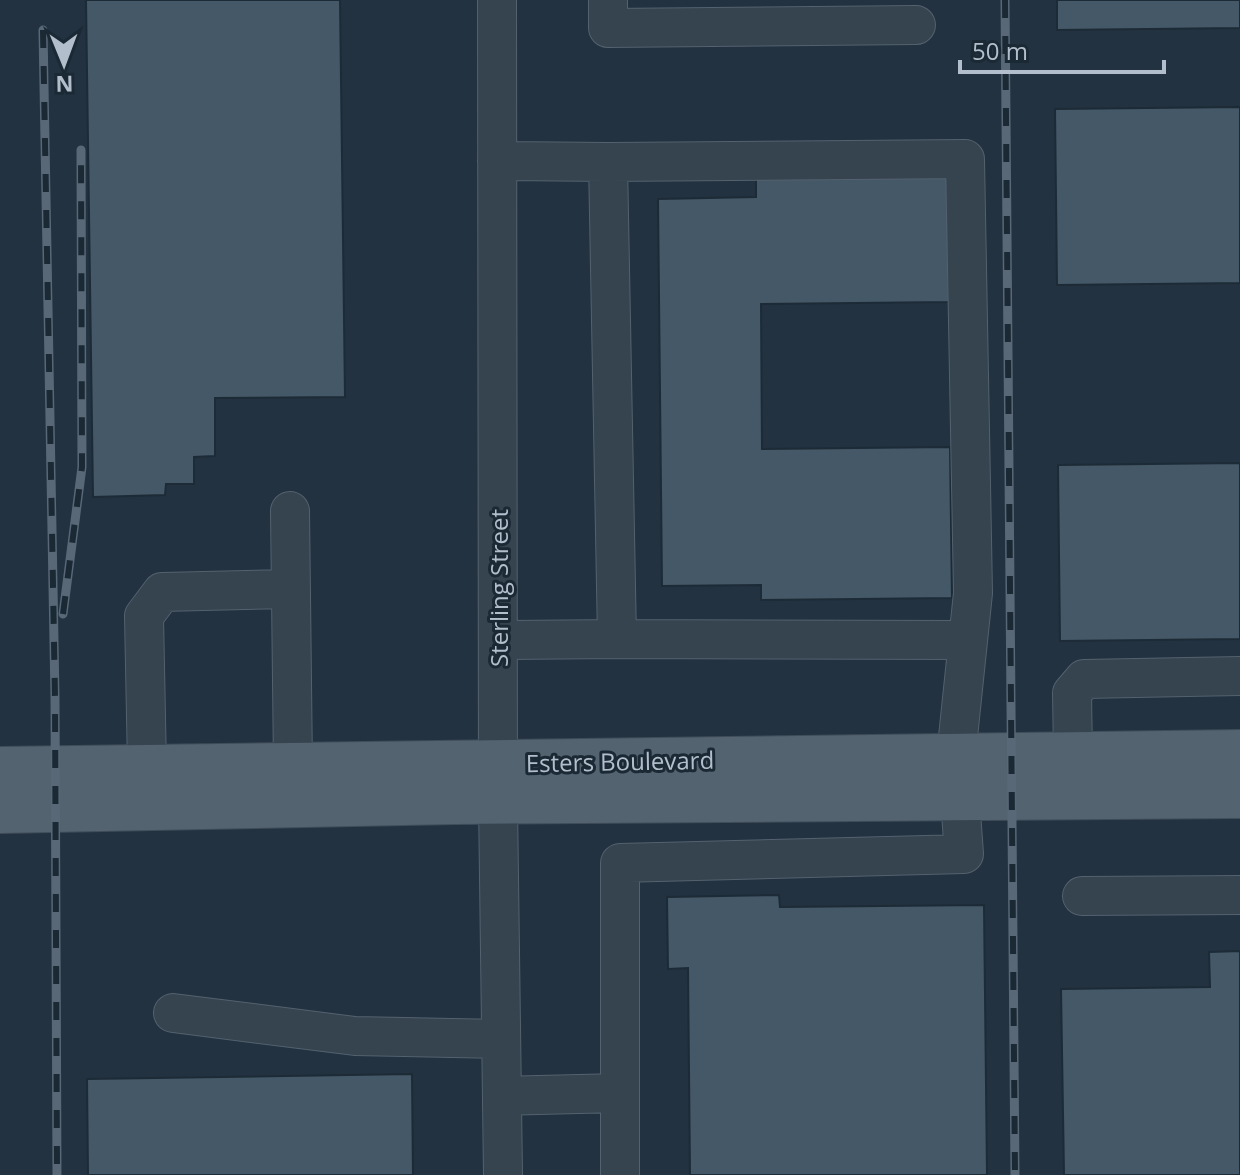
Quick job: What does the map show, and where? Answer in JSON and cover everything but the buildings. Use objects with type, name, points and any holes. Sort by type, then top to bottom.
[{"type":"main road","name":"Esters Boulevard","points":[[0,811],[956,756],[1240,752]]},
{"type":"main road","name":"Esters Boulevard","points":[[0,769],[293,766],[498,783],[960,799],[1240,796]]},
{"type":"street","name":"Sterling Street","points":[[497,0],[498,783],[503,1175]]},
{"type":"street","points":[[608,0],[608,28],[916,25]]},
{"type":"street","points":[[497,161],[965,159],[973,593],[956,756]]},
{"type":"street","points":[[608,162],[617,639]]},
{"type":"street","points":[[290,511],[293,766]]},
{"type":"street","points":[[147,767],[144,616],[162,592],[291,589]]},
{"type":"street","points":[[498,640],[968,640]]},
{"type":"street","points":[[1073,754],[1072,693],[1084,679],[1240,676]]},
{"type":"street","points":[[620,1175],[620,863],[964,854],[960,799]]},
{"type":"street","points":[[1082,896],[1240,895]]},
{"type":"street","points":[[173,1013],[355,1036],[501,1039]]},
{"type":"street","points":[[502,1096],[620,1093]]},
{"type":"railway","points":[[1005,0],[1015,1175]]},
{"type":"railway","points":[[43,30],[55,697],[57,1175]]},
{"type":"railway","points":[[63,614],[82,467],[81,150]]}]
